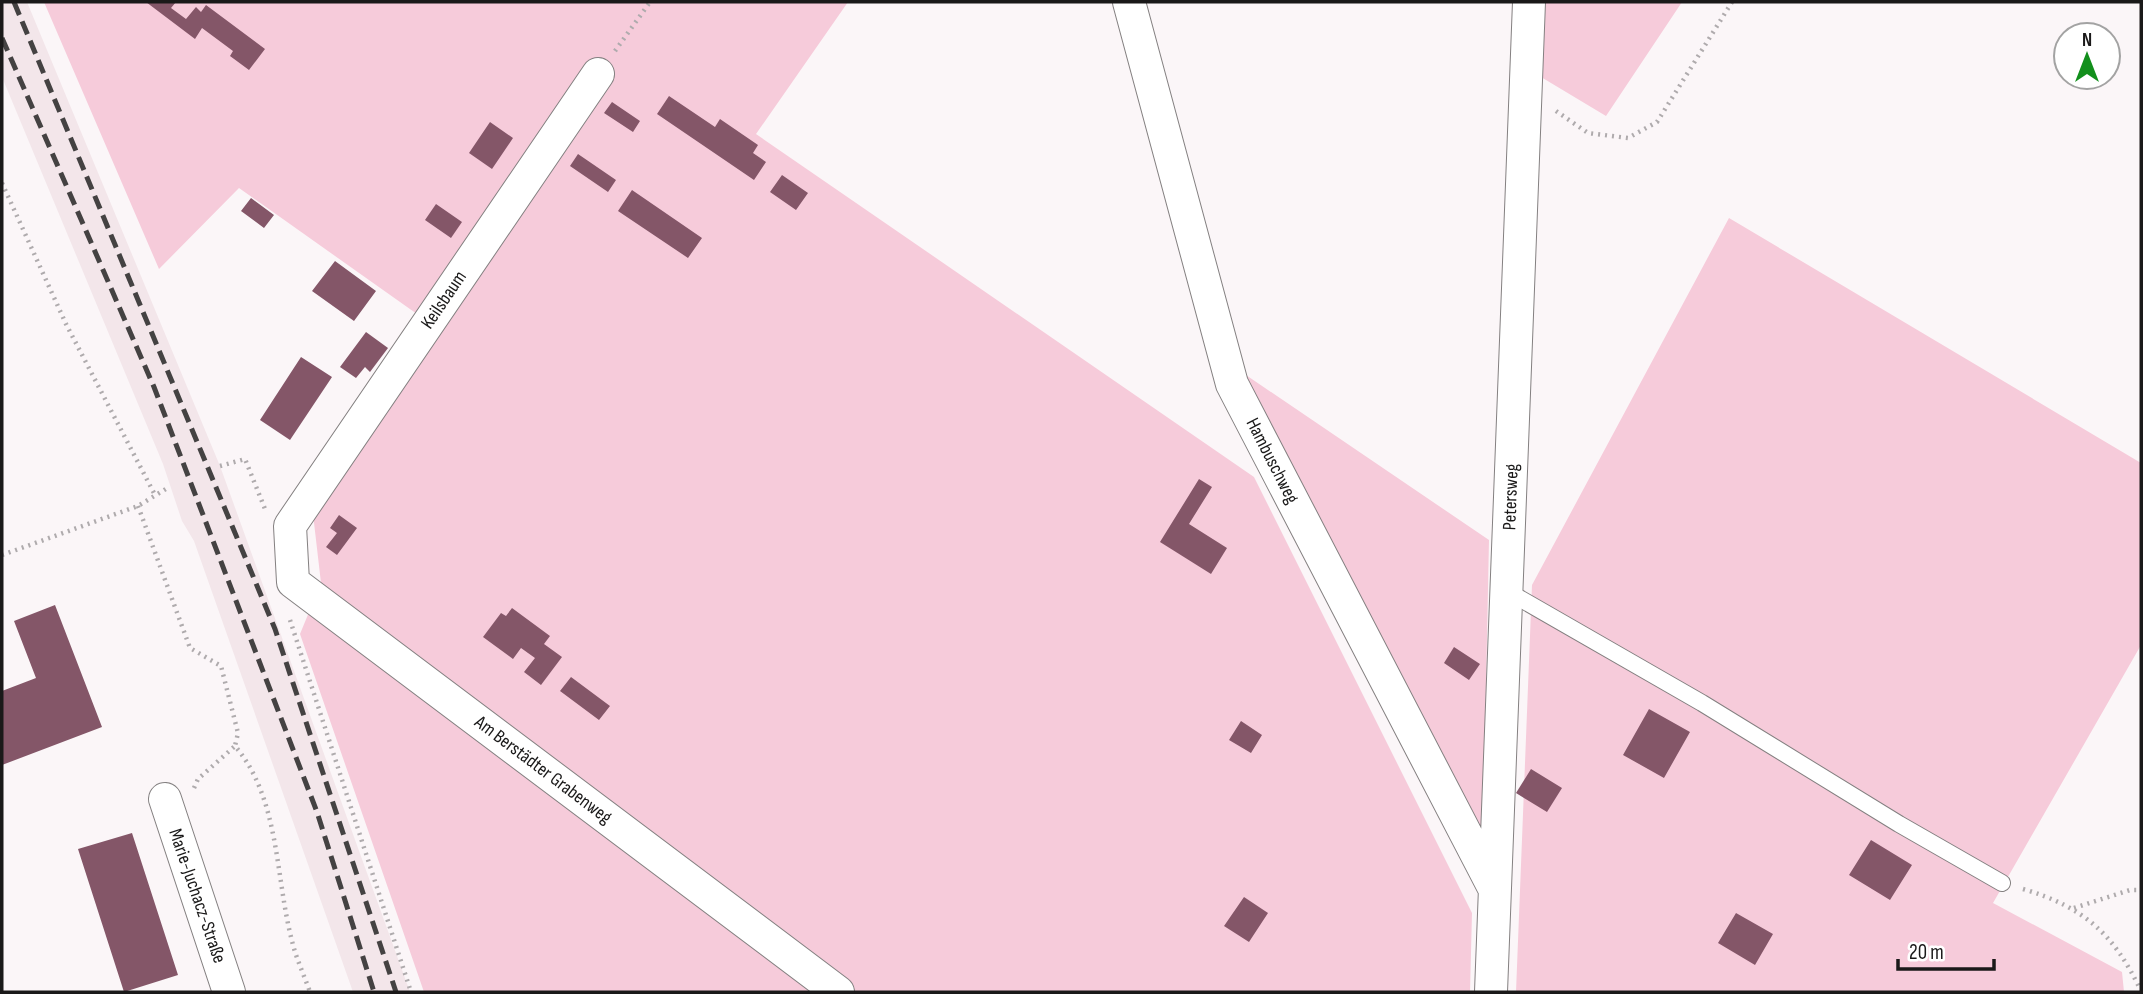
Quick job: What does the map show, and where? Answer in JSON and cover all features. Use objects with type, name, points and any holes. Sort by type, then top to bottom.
[{"type":"street","name":"Hambuschweg","points":[[1129,2],[1232,384],[1495,889]]},
{"type":"street","name":"Petersweg","points":[[1491,992],[1529,2]]},
{"type":"street","name":"Keilsbaum","points":[[293,582],[290,526],[598,74]]},
{"type":"street","name":"Am Berstädter Grabenweg","points":[[293,582],[838,992]]},
{"type":"street","name":"Marie-Juchacz-Straße","points":[[165,799],[229,992]]},
{"type":"lane","points":[[1507,591],[1702,703],[1899,824],[2002,883]]},
{"type":"path","points":[[598,74],[650,2]]},
{"type":"path","points":[[1527,90],[1588,133],[1628,138],[1657,122],[1732,2]]},
{"type":"path","points":[[2,183],[66,324],[155,495]]},
{"type":"path","points":[[2,555],[138,506],[169,487]]},
{"type":"path","points":[[138,506],[190,648],[221,666],[238,733],[235,746],[198,779],[173,829]]},
{"type":"path","points":[[293,582],[281,591],[411,992]]},
{"type":"path","points":[[235,746],[251,766],[268,811],[292,942],[310,992]]},
{"type":"path","points":[[2002,883],[2055,898],[2088,917],[2115,944],[2141,991]]},
{"type":"path","points":[[2073,908],[2130,890],[2141,890]]},
{"type":"shaded area","points":[[2,2],[27,2],[220,466],[410,992],[353,992],[194,541],[182,521],[163,464],[2,77]]},
{"type":"shaded area","points":[[44,2],[848,2],[756,134],[1254,477],[1472,913],[1470,992],[424,992],[300,634],[321,583],[313,514],[441,331],[239,188],[159,269]]},
{"type":"shaded area","points":[[1543,2],[1682,2],[1606,116],[1541,77]]},
{"type":"shaded area","points":[[1729,218],[2141,463],[2141,645],[1993,903],[2122,972],[2124,992],[1516,992],[1532,585]]},
{"type":"shaded area","points":[[1243,373],[1489,540],[1483,831]]},
{"type":"building","points":[[146,2],[176,2],[171,8],[186,19],[196,7],[201,12],[206,5],[265,49],[249,70],[230,56],[233,51],[202,28],[195,39]]},
{"type":"building","points":[[669,96],[715,127],[720,119],[758,145],[753,153],[766,162],[754,180],[657,114]]},
{"type":"building","points":[[612,102],[640,121],[633,132],[604,113]]},
{"type":"building","points":[[490,122],[513,138],[492,169],[469,153]]},
{"type":"building","points":[[578,154],[616,180],[608,192],[570,166]]},
{"type":"building","points":[[782,175],[808,193],[796,210],[770,192]]},
{"type":"building","points":[[632,190],[702,238],[688,258],[618,211]]},
{"type":"building","points":[[251,198],[274,215],[264,228],[241,211]]},
{"type":"building","points":[[436,204],[462,222],[451,238],[425,220]]},
{"type":"building","points":[[335,261],[376,291],[354,321],[312,291]]},
{"type":"building","points":[[366,332],[388,348],[370,372],[365,367],[356,378],[340,367]]},
{"type":"building","points":[[301,357],[332,377],[290,440],[260,420]]},
{"type":"building","points":[[1199,479],[1212,487],[1189,524],[1227,548],[1211,574],[1160,542]]},
{"type":"building","points":[[339,515],[357,528],[337,555],[326,547],[337,533],[330,528]]},
{"type":"building","points":[[55,605],[102,727],[2,765],[2,691],[36,678],[14,621]]},
{"type":"building","points":[[512,608],[550,636],[544,644],[562,657],[541,685],[524,672],[535,658],[521,648],[513,659],[483,637],[501,613],[506,616]]},
{"type":"building","points":[[1454,647],[1480,664],[1469,680],[1444,663]]},
{"type":"building","points":[[571,677],[610,706],[599,720],[560,691]]},
{"type":"building","points":[[1649,709],[1690,732],[1664,778],[1623,755]]},
{"type":"building","points":[[1241,721],[1262,735],[1251,753],[1229,740]]},
{"type":"building","points":[[1531,769],[1562,788],[1547,812],[1516,793]]},
{"type":"building","points":[[132,833],[178,975],[124,992],[78,849]]},
{"type":"building","points":[[1871,840],[1912,865],[1890,900],[1849,875]]},
{"type":"building","points":[[1244,897],[1268,913],[1249,942],[1224,926]]},
{"type":"building","points":[[1736,913],[1773,934],[1755,965],[1718,943]]},
{"type":"railway","points":[[14,2],[275,629],[396,992]]},
{"type":"railway","points":[[2,38],[154,387],[317,812],[374,992]]}]
